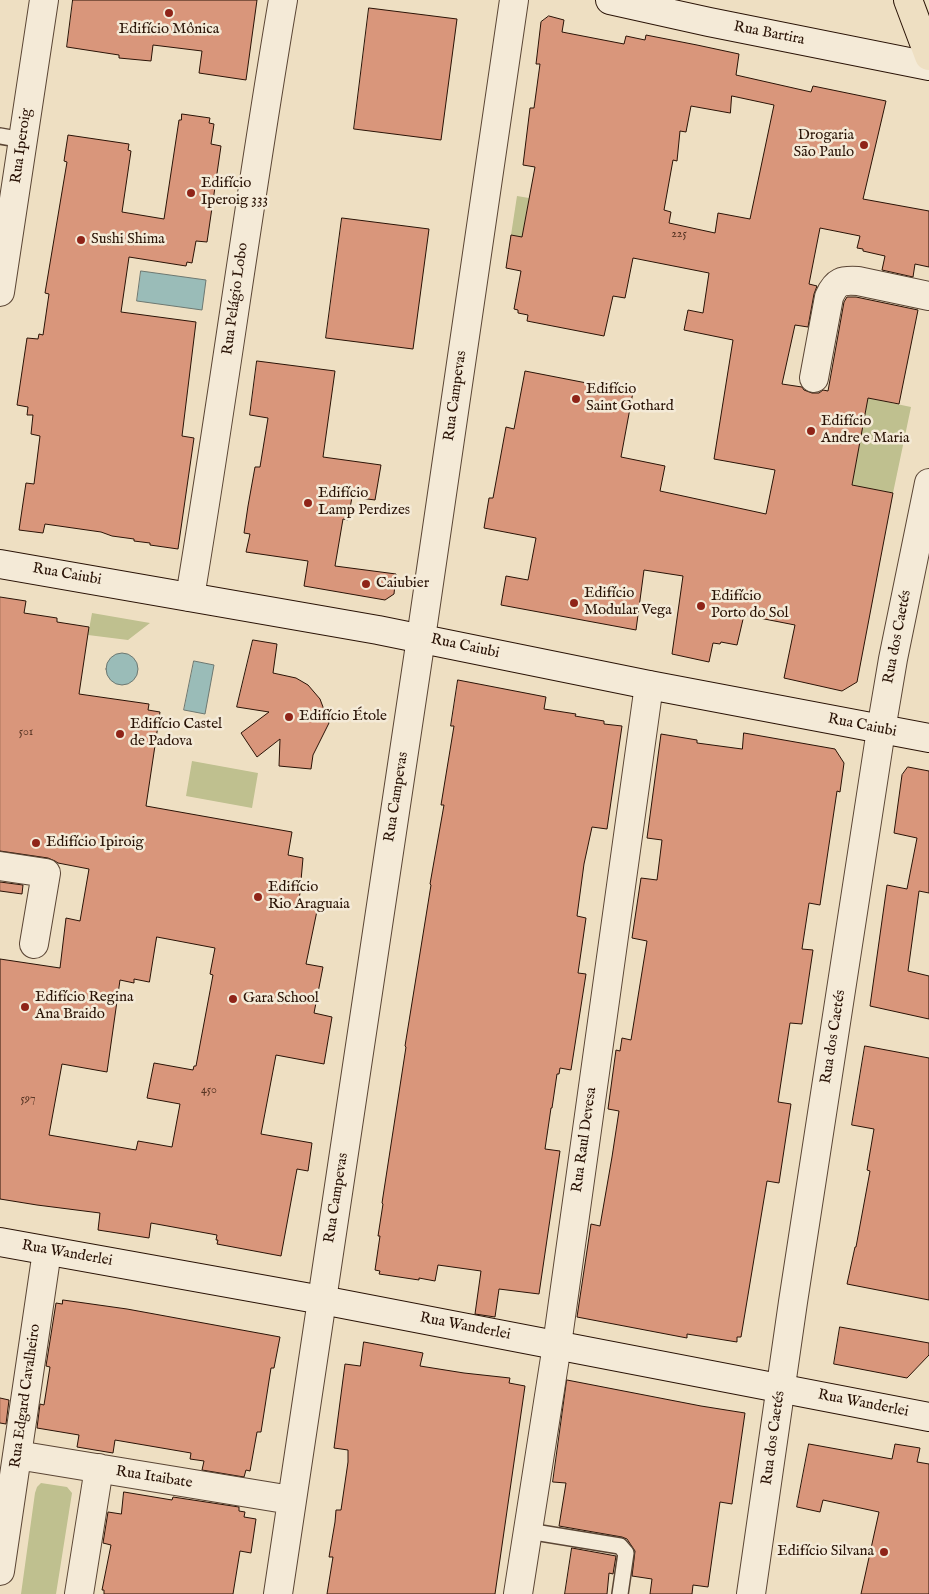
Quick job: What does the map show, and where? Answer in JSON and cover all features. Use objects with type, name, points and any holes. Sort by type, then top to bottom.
[{"type":"main road","points":[[908,0],[929,56]]},
{"type":"street","name":"Rua Iperoig","points":[[0,292],[11,138],[44,0]]},
{"type":"street","name":"Rua Pelágio Lobo","points":[[190,597],[208,489],[261,131],[283,0]]},
{"type":"street","name":"Rua Campevas","points":[[278,1594],[514,0]]},
{"type":"street","name":"Rua Bartira","points":[[610,0],[929,66]]},
{"type":"street","points":[[814,378],[829,297],[837,284],[846,280],[858,281],[929,296]]},
{"type":"street","name":"Rua dos Caetés","points":[[751,1594],[793,1302],[880,730],[929,483]]},
{"type":"street","name":"Rua Caiubi","points":[[0,564],[421,638],[880,730],[929,738]]},
{"type":"street","name":"Rua Raul Devesa","points":[[518,1594],[556,1345],[649,684]]},
{"type":"street","points":[[0,866],[46,873],[34,944]]},
{"type":"street","name":"Rua Wanderlei","points":[[0,1242],[322,1300],[929,1417]]},
{"type":"street","name":"Rua Edgard Cavalheiro","points":[[0,1572],[47,1251]]},
{"type":"street","name":"Rua Itaibate","points":[[17,1455],[292,1500]]},
{"type":"street","points":[[79,1594],[99,1468]]},
{"type":"lane","points":[[528,1531],[620,1546],[626,1553],[620,1594]]},
{"type":"green space","points":[[517,196],[529,198],[522,237],[511,235]]},
{"type":"green space","points":[[868,398],[911,407],[893,493],[852,485]]},
{"type":"green space","points":[[92,613],[150,623],[128,640],[88,635]]},
{"type":"green space","points":[[192,761],[258,773],[252,808],[186,796]]},
{"type":"green space","points":[[41,1483],[67,1487],[72,1493],[56,1594],[21,1594],[35,1493]]},
{"type":"water","points":[[141,271],[206,280],[202,310],[137,301]]},
{"type":"water","points":[[122,653],[128,654],[133,658],[137,663],[137,675],[133,680],[128,684],[122,685],[116,684],[111,680],[107,675],[106,669],[107,663],[111,658],[116,654]]},
{"type":"water","points":[[194,661],[214,665],[205,714],[184,710]]},
{"type":"building","points":[[73,0],[257,0],[246,80],[199,73],[202,51],[153,45],[151,61],[119,58],[119,55],[67,47]]},
{"type":"building","points":[[369,8],[457,19],[441,140],[354,129]]},
{"type":"building","points":[[549,16],[564,20],[562,32],[624,44],[626,36],[645,40],[646,35],[739,54],[736,75],[811,92],[813,86],[886,101],[863,199],[929,211],[929,267],[915,264],[913,277],[882,270],[885,256],[857,248],[860,236],[820,228],[809,284],[817,286],[808,327],[795,325],[782,384],[802,387],[804,390],[812,393],[819,393],[823,390],[828,391],[844,302],[847,297],[856,297],[918,310],[899,404],[868,398],[852,485],[893,493],[857,682],[842,691],[784,678],[795,625],[744,615],[737,645],[721,642],[720,644],[713,643],[709,662],[672,654],[683,576],[644,570],[636,630],[501,605],[506,576],[528,580],[536,538],[484,528],[489,498],[493,498],[506,427],[514,429],[525,371],[633,392],[621,457],[665,466],[660,491],[766,514],[775,470],[714,459],[733,340],[684,330],[688,310],[703,313],[709,273],[633,258],[625,298],[613,296],[604,336],[527,321],[528,315],[518,313],[518,310],[514,309],[521,271],[506,268],[511,235],[522,237],[535,167],[523,165],[530,108],[534,108],[540,64],[536,64],[541,22]],"holes":[[[732,96],[774,105],[750,219],[718,213],[715,233],[669,223],[671,212],[664,210],[673,160],[677,161],[680,131],[686,132],[691,106],[730,113]]]},
{"type":"building","points":[[182,114],[210,118],[209,123],[214,124],[211,144],[221,146],[207,242],[196,241],[192,263],[187,262],[186,266],[129,257],[121,312],[196,322],[182,436],[194,438],[178,549],[150,545],[150,543],[134,541],[134,539],[112,536],[101,532],[45,524],[43,533],[19,530],[26,483],[34,484],[40,436],[31,434],[33,415],[27,415],[28,407],[17,405],[27,338],[38,339],[39,334],[43,335],[49,294],[45,293],[67,162],[64,161],[68,135],[129,144],[128,150],[131,151],[122,212],[164,219],[179,120],[181,120]]},
{"type":"building","points":[[342,218],[429,229],[413,349],[326,338]]},
{"type":"building","points":[[257,361],[335,371],[323,457],[381,465],[375,500],[352,497],[348,520],[343,519],[335,566],[396,574],[394,594],[385,600],[304,586],[308,561],[246,552],[250,534],[244,533],[248,506],[255,467],[260,467],[268,418],[250,415]]},
{"type":"building","points":[[0,597],[26,601],[24,613],[57,618],[57,622],[89,627],[79,694],[149,704],[148,710],[160,712],[146,806],[292,832],[288,855],[303,858],[299,903],[318,906],[306,964],[323,967],[314,1013],[332,1017],[324,1064],[276,1055],[261,1134],[312,1143],[308,1171],[297,1169],[281,1256],[217,1244],[217,1235],[151,1223],[149,1238],[98,1230],[100,1213],[0,1199],[0,959],[60,968],[66,918],[80,921],[89,869],[58,863],[48,858],[0,851]],"holes":[[[157,937],[215,948],[210,974],[213,975],[196,1066],[194,1066],[193,1070],[154,1063],[147,1098],[180,1104],[172,1147],[138,1141],[136,1150],[49,1135],[62,1064],[107,1072],[120,980],[134,983],[134,979],[149,982]]]},
{"type":"building","name":"Edifício Étole","points":[[253,640],[277,644],[273,673],[296,678],[308,685],[320,699],[329,723],[313,755],[311,769],[279,766],[280,739],[257,757],[241,733],[269,712],[237,707]]},
{"type":"building","points":[[458,680],[546,697],[544,709],[576,714],[575,716],[604,721],[604,724],[622,726],[607,829],[592,827],[584,864],[577,916],[586,918],[578,973],[586,974],[571,1070],[560,1068],[559,1074],[557,1074],[551,1108],[545,1149],[560,1151],[539,1294],[499,1289],[495,1317],[475,1314],[481,1271],[438,1265],[435,1281],[379,1274],[380,1271],[375,1270],[382,1203],[405,1046],[444,805],[441,805],[454,726],[451,726]]},
{"type":"building","points":[[744,733],[835,749],[844,763],[840,792],[837,791],[820,905],[809,903],[802,949],[813,950],[802,1024],[790,1023],[778,1102],[791,1104],[779,1183],[767,1181],[741,1337],[737,1337],[737,1342],[687,1334],[687,1338],[577,1317],[591,1224],[600,1226],[619,1111],[608,1109],[616,1050],[620,1051],[622,1038],[631,1040],[647,941],[632,938],[641,878],[657,880],[662,840],[647,838],[661,734],[697,740],[697,743],[742,749]]},
{"type":"building","points":[[908,767],[929,771],[929,893],[919,891],[908,971],[929,976],[929,1019],[870,1006],[887,885],[907,889],[917,838],[894,833],[902,775]]},
{"type":"building","points":[[0,882],[23,885],[22,894],[0,891]]},
{"type":"building","points":[[865,1046],[929,1058],[929,1300],[847,1284],[870,1171],[867,1170],[874,1129],[852,1125]]},
{"type":"building","points":[[63,1300],[127,1309],[280,1337],[274,1368],[271,1368],[261,1432],[257,1432],[250,1471],[246,1470],[244,1477],[202,1470],[204,1461],[190,1459],[191,1453],[115,1440],[113,1453],[77,1447],[79,1435],[37,1428],[40,1404],[44,1405],[50,1367],[46,1366],[56,1303],[62,1304]]},
{"type":"building","points":[[840,1327],[929,1343],[929,1355],[907,1378],[834,1364]]},
{"type":"building","points":[[364,1342],[423,1353],[420,1366],[510,1378],[509,1383],[525,1386],[495,1594],[327,1594],[333,1557],[329,1557],[336,1510],[341,1510],[348,1462],[348,1450],[334,1448],[345,1364],[360,1366]]},
{"type":"building","points":[[567,1380],[745,1413],[732,1504],[720,1502],[708,1587],[693,1585],[692,1594],[650,1594],[652,1579],[632,1576],[635,1551],[627,1539],[559,1526],[566,1483],[553,1482]]},
{"type":"building","points":[[0,1398],[9,1400],[6,1424],[0,1423]]},
{"type":"building","points":[[809,1444],[892,1459],[895,1444],[920,1448],[917,1462],[929,1464],[929,1594],[861,1594],[879,1512],[823,1500],[820,1512],[797,1507]]},
{"type":"building","points":[[124,1492],[172,1500],[173,1497],[239,1507],[239,1511],[245,1512],[244,1517],[256,1519],[251,1553],[240,1551],[233,1594],[104,1594],[104,1590],[102,1590],[111,1545],[103,1543],[108,1512],[121,1514]]},
{"type":"building","points":[[572,1548],[616,1556],[613,1574],[609,1573],[607,1594],[565,1594]]},
{"type":"place","name":"Edifício Mônica","points":[[169,13]]},
{"type":"place","name":"Drogaria São Paulo","points":[[864,145]]},
{"type":"place","name":"Edifício Iperoig 333","points":[[191,193]]},
{"type":"place","name":"Sushi Shima","points":[[81,240]]},
{"type":"place","name":"Edifício Saint Gothard","points":[[576,399]]},
{"type":"place","name":"Edifício Andre e Maria","points":[[811,431]]},
{"type":"place","name":"Edifício Lamp Perdizes","points":[[308,503]]},
{"type":"place","name":"Caiubier","points":[[366,584]]},
{"type":"place","name":"Edifício Modular Vega","points":[[574,603]]},
{"type":"place","name":"Edifício Porto do Sol","points":[[701,606]]},
{"type":"place","name":"Edifício Étole","points":[[289,717]]},
{"type":"place","name":"Edifício Castel de Padova","points":[[120,734]]},
{"type":"place","name":"Edifício Ipiroig","points":[[36,843]]},
{"type":"place","name":"Edifício Rio Araguaia","points":[[258,897]]},
{"type":"place","name":"Gara School","points":[[233,999]]},
{"type":"place","name":"Edifício Regina Ana Braido","points":[[25,1007]]},
{"type":"place","name":"Edifício Silvana","points":[[884,1552]]}]
